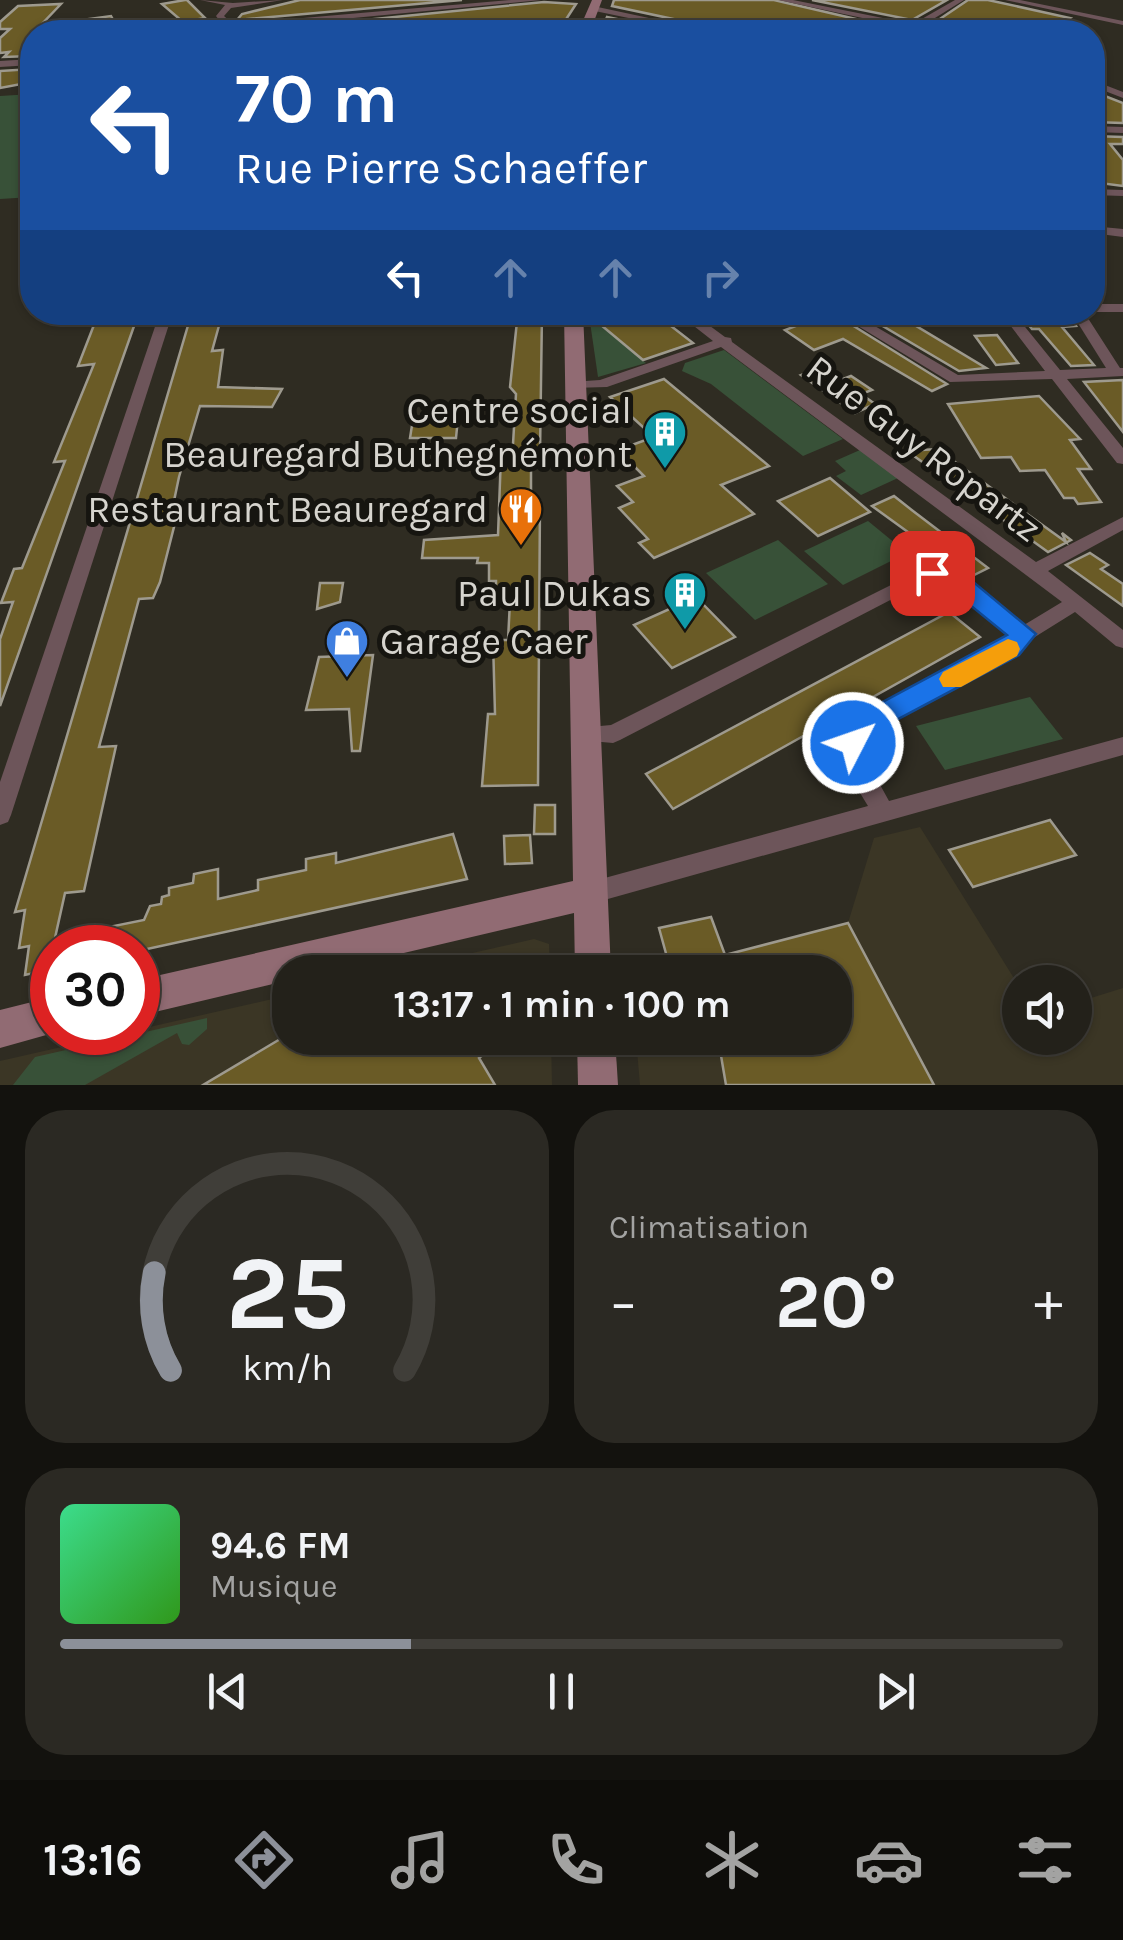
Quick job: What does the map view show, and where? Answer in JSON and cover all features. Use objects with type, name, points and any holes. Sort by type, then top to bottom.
[{"type":"street","points":[[204,0],[231,6],[279,0]]},
{"type":"street","points":[[309,20],[536,0]]},
{"type":"street","points":[[782,0],[880,20]]},
{"type":"street","points":[[926,20],[960,0]]},
{"type":"street","points":[[1009,0],[1123,22]]},
{"type":"street","points":[[595,4],[658,20]]},
{"type":"street","points":[[224,20],[220,16],[231,6]]},
{"type":"street","points":[[0,815],[163,325]]},
{"type":"street","points":[[574,325],[592,955]]},
{"type":"street","name":"Rue Guy Ropartz","points":[[702,325],[1077,602],[1123,642]]},
{"type":"street","points":[[862,325],[955,379],[1119,372]]},
{"type":"street","points":[[1016,325],[1123,458]]},
{"type":"street","points":[[1086,325],[1119,372]]},
{"type":"street","points":[[576,385],[602,384],[726,341]]},
{"type":"street","points":[[1034,570],[1123,522]]},
{"type":"street","points":[[586,734],[613,734],[925,574],[956,581],[1017,641]]},
{"type":"street","points":[[883,811],[858,768],[853,743],[856,732],[1017,641],[1077,602]]},
{"type":"street","points":[[160,993],[590,894],[1122,748]]},
{"type":"street","points":[[597,1055],[598,1085]]},
{"type":"shaded area","points":[[920,827],[1006,965],[1002,965],[1002,1055],[1092,1055],[1092,998],[1123,988],[1123,1085],[640,1085],[637,1055],[852,1055],[852,955],[721,955],[848,923],[874,838]]},
{"type":"shaded area","points":[[534,939],[549,944],[549,955],[463,955]]},
{"type":"shaded area","points":[[272,999],[272,1055],[551,1055],[552,1085],[0,1085],[0,1061],[30,1054],[160,1055],[160,1025]]},
{"type":"green space","points":[[20,95],[20,198],[0,199],[0,96]]},
{"type":"green space","points":[[590,325],[601,325],[646,363],[598,377]]},
{"type":"green space","points":[[724,350],[843,439],[803,456],[711,384],[682,371],[685,363]]},
{"type":"green space","points":[[860,450],[898,478],[861,495],[836,476],[846,471],[835,461]]},
{"type":"green space","points":[[868,521],[907,553],[843,585],[804,551]]},
{"type":"green space","points":[[778,540],[828,584],[755,620],[706,573]]},
{"type":"green space","points":[[1030,697],[1063,739],[945,770],[916,726]]},
{"type":"green space","points":[[207,1018],[207,1029],[189,1045],[182,1044],[177,1033],[160,1043],[160,1029]]},
{"type":"green space","points":[[138,1055],[85,1085],[13,1085],[35,1057]]},
{"type":"building","points":[[187,0],[205,18],[181,20],[162,4]]},
{"type":"building","points":[[300,0],[462,0],[237,20],[242,14]]},
{"type":"building","points":[[614,0],[774,0],[860,20],[678,20],[612,6]]},
{"type":"building","points":[[812,0],[947,0],[912,20]]},
{"type":"building","points":[[968,0],[988,0],[1070,18],[1067,20],[938,20]]},
{"type":"building","points":[[544,2],[576,4],[566,20],[364,20]]},
{"type":"building","points":[[61,4],[46,20],[20,20],[20,56],[4,57],[9,52],[0,53],[0,38],[10,29],[0,29],[0,22],[18,6]]},
{"type":"building","points":[[111,16],[113,20],[81,20]]},
{"type":"building","points":[[20,70],[20,84],[0,88],[0,71]]},
{"type":"building","points":[[1105,96],[1123,103],[1123,123],[1105,122]]},
{"type":"building","points":[[1105,136],[1123,137],[1123,144],[1110,144],[1123,160],[1123,186],[1105,184]]},
{"type":"building","points":[[94,325],[134,325],[0,706],[0,639],[13,602],[1,603],[14,569],[22,568],[65,461],[54,462],[94,364],[78,366]]},
{"type":"building","points":[[188,325],[219,325],[212,351],[223,350],[218,387],[282,389],[272,407],[200,406],[179,477],[170,520],[176,519],[160,582],[153,598],[139,599],[99,747],[116,746],[84,891],[65,893],[58,925],[30,925],[30,974],[25,975],[29,946],[19,948],[25,910],[15,912]]},
{"type":"building","points":[[517,325],[542,325],[540,454],[531,454],[531,493],[540,501],[538,785],[482,786],[488,714],[495,714],[493,640],[508,640],[510,601],[500,601],[501,588],[496,588],[496,581],[489,581],[489,563],[477,563],[478,558],[422,558],[424,540],[498,535],[501,455],[510,454],[513,444],[516,394],[510,387]]},
{"type":"building","points":[[601,325],[670,325],[693,343],[643,360]]},
{"type":"building","points":[[799,325],[852,325],[947,384],[932,391],[843,339],[814,350],[785,330]]},
{"type":"building","points":[[881,325],[914,325],[986,368],[959,371]]},
{"type":"building","points":[[1029,325],[1075,325],[1062,327],[1094,365],[1071,366],[1039,329]]},
{"type":"building","points":[[997,335],[1018,363],[996,365],[975,336]]},
{"type":"building","points":[[824,366],[843,379],[851,376],[872,390],[861,394],[875,404],[855,413],[801,375]]},
{"type":"building","points":[[664,379],[769,466],[721,485],[754,514],[654,558],[639,543],[648,539],[619,508],[633,502],[617,486],[644,476],[618,450],[654,437],[610,397]]},
{"type":"building","points":[[1123,380],[1123,432],[1084,382]]},
{"type":"building","points":[[1039,396],[1080,439],[1070,440],[1091,469],[1078,469],[1101,502],[1078,504],[1074,498],[1064,498],[1045,470],[1020,471],[1011,457],[981,458],[948,404]]},
{"type":"building","points":[[458,418],[456,438],[410,438],[413,419]]},
{"type":"building","points":[[937,449],[1066,542],[1062,533],[1071,540],[1048,552],[907,451]]},
{"type":"building","points":[[830,478],[870,512],[818,536],[778,501]]},
{"type":"building","points":[[894,496],[988,568],[970,577],[872,506]]},
{"type":"building","points":[[1090,553],[1108,565],[1101,569],[1123,584],[1123,606],[1066,565]]},
{"type":"building","points":[[320,583],[343,583],[340,602],[317,609]]},
{"type":"building","name":"Paul Dukas","points":[[696,597],[735,637],[672,668],[634,625]]},
{"type":"building","points":[[949,612],[980,637],[673,809],[646,774]]},
{"type":"building","points":[[373,655],[360,751],[352,751],[349,709],[306,710],[319,657]]},
{"type":"building","points":[[535,805],[555,805],[555,834],[534,834]]},
{"type":"building","points":[[1050,820],[1076,855],[973,887],[949,850]]},
{"type":"building","points":[[453,834],[467,879],[160,946],[160,925],[119,925],[144,920],[150,906],[161,904],[162,897],[169,895],[169,888],[193,883],[194,874],[218,869],[218,899],[258,890],[258,880],[306,870],[306,859],[336,853],[336,863]]},
{"type":"building","points":[[530,835],[532,863],[505,864],[504,836]]},
{"type":"building","points":[[711,917],[725,955],[666,955],[659,928]]},
{"type":"building","points":[[848,923],[934,1085],[726,1085],[721,1055],[852,1055],[852,955],[725,955]]},
{"type":"building","points":[[272,1044],[272,1055],[483,1055],[479,1058],[495,1085],[203,1085]]},
{"type":"slow traffic","points":[[952,679],[1008,649]]},
{"type":"place","name":"Centre social Beauregard Buthegnémont","points":[[665,470]]},
{"type":"place","name":"Restaurant Beauregard","points":[[521,547]]},
{"type":"place","name":"Paul Dukas","points":[[685,631]]},
{"type":"place","name":"Garage Caer","points":[[347,679]]},
{"type":"route","points":[[853,743],[863,726],[1010,648],[1023,634],[956,581],[932,573]]}]
